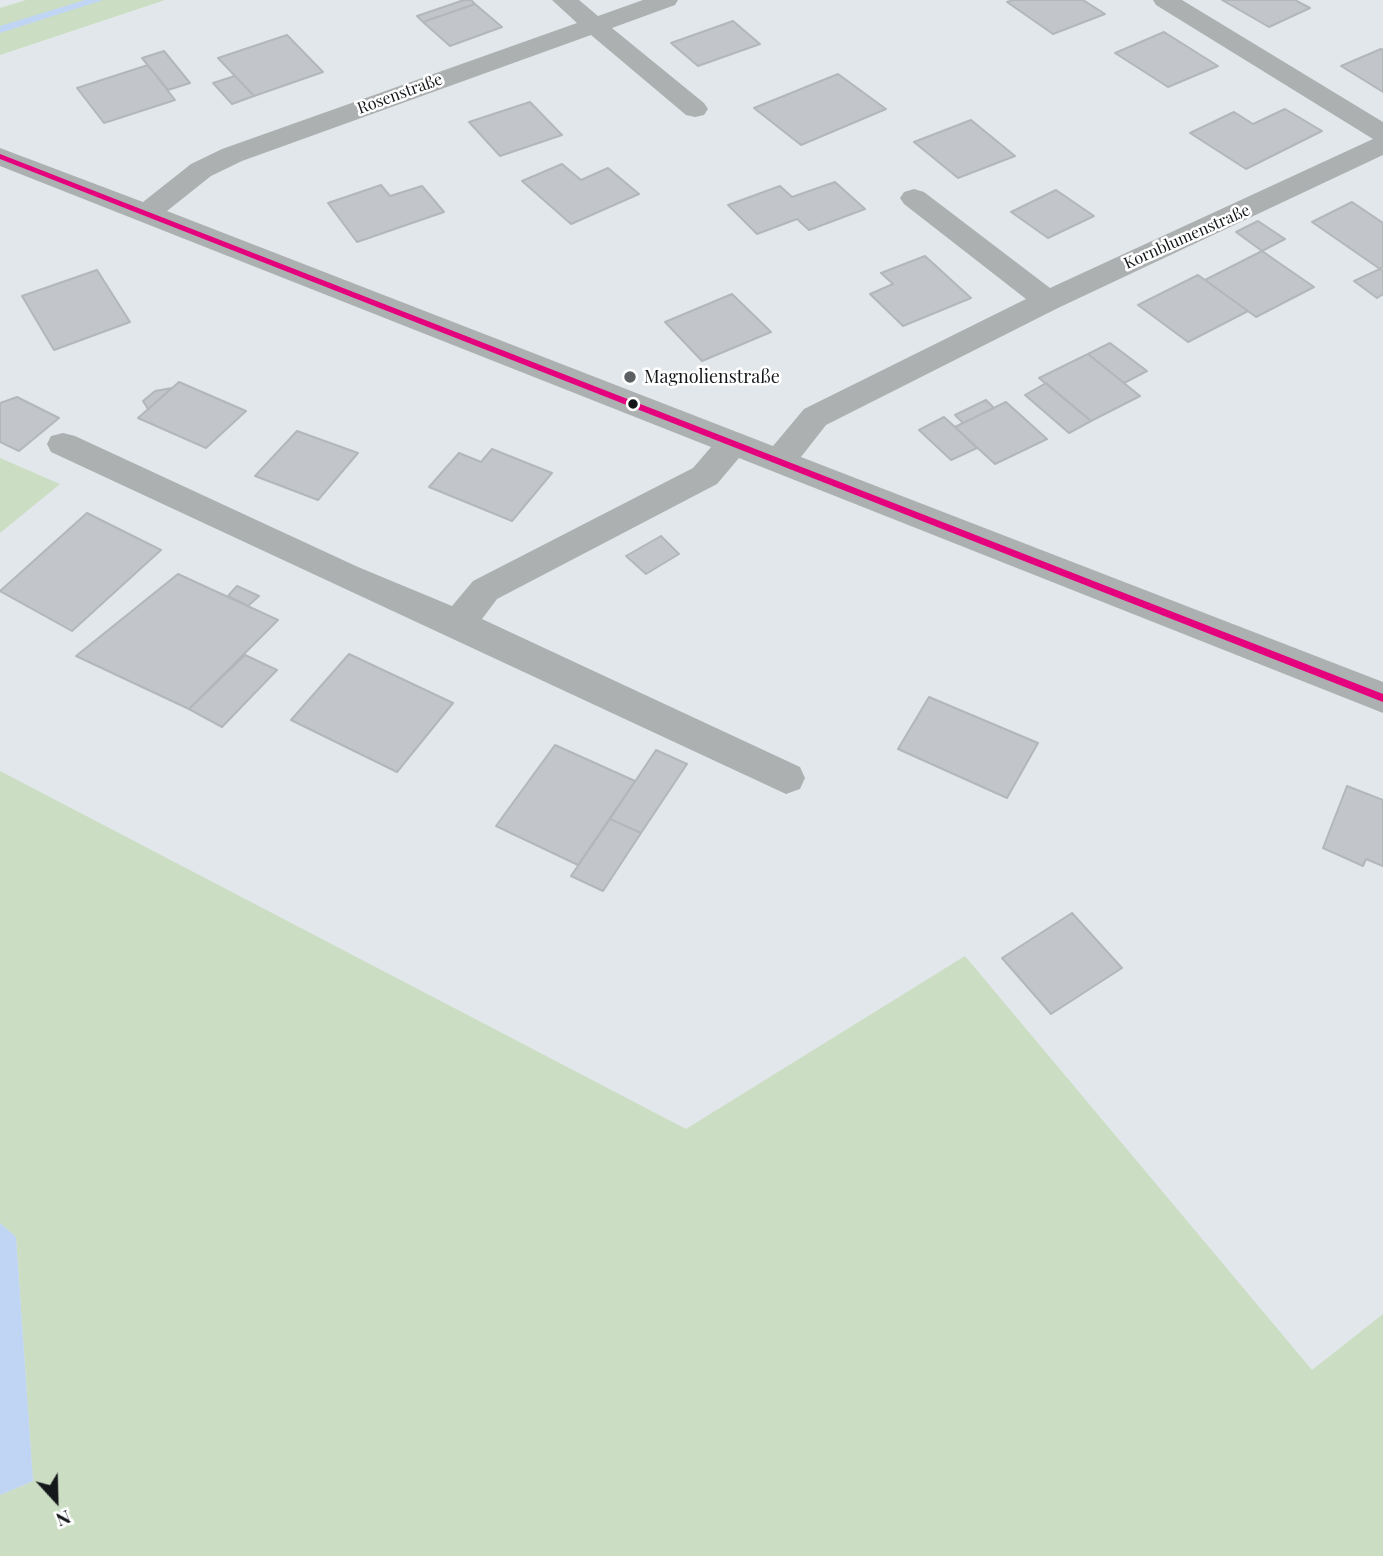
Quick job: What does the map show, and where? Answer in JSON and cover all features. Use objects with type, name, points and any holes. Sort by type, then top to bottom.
[{"type":"street","points":[[564,0],[695,109]]},
{"type":"street","name":"Rosenstraße","points":[[147,213],[201,170],[232,155],[666,0]]},
{"type":"street","points":[[1165,0],[1383,134]]},
{"type":"street","name":"Kornblumenstraße","points":[[780,460],[815,417],[1047,301],[1383,145]]},
{"type":"street","points":[[0,156],[1383,698]]},
{"type":"street","points":[[914,198],[1047,301]]},
{"type":"street","points":[[458,624],[485,590],[705,476],[734,442]]},
{"type":"street","points":[[63,444],[333,570],[458,624],[786,778]]},
{"type":"green space","points":[[26,0],[165,0],[0,55],[0,8]]},
{"type":"green space","points":[[0,458],[60,484],[0,533]]},
{"type":"green space","points":[[0,771],[686,1129],[965,956],[1312,1370],[1383,1314],[1383,1556],[0,1556],[0,1495],[33,1481],[16,1237],[0,1223]]},
{"type":"water","points":[[0,1223],[16,1237],[33,1481],[0,1495]]},
{"type":"building","points":[[471,0],[475,4],[423,22],[417,16]]},
{"type":"building","points":[[1083,0],[1105,14],[1053,34],[1007,2]]},
{"type":"building","points":[[1222,0],[1295,0],[1310,8],[1269,27]]},
{"type":"building","points":[[475,4],[502,27],[450,46],[423,22]]},
{"type":"building","points":[[733,21],[760,44],[698,66],[671,43]]},
{"type":"building","points":[[1164,32],[1218,66],[1168,87],[1115,53]]},
{"type":"building","points":[[287,35],[323,72],[254,96],[218,58]]},
{"type":"building","points":[[1381,49],[1383,92],[1341,66]]},
{"type":"building","points":[[164,51],[190,83],[168,90],[142,58]]},
{"type":"building","points":[[148,65],[175,100],[104,123],[77,88]]},
{"type":"building","points":[[838,74],[886,109],[801,145],[754,108]]},
{"type":"building","points":[[235,76],[254,96],[232,104],[213,83]]},
{"type":"building","points":[[530,102],[562,135],[500,156],[469,122]]},
{"type":"building","points":[[1285,109],[1322,131],[1246,169],[1190,133],[1234,112],[1253,124]]},
{"type":"building","points":[[971,120],[1015,156],[958,178],[914,142]]},
{"type":"building","points":[[562,164],[581,180],[608,168],[639,194],[571,224],[522,181]]},
{"type":"building","points":[[835,182],[865,209],[809,230],[797,219],[757,234],[728,205],[780,186],[792,197]]},
{"type":"building","points":[[381,185],[390,196],[422,186],[444,212],[357,242],[328,203]]},
{"type":"building","points":[[1056,190],[1094,216],[1048,238],[1011,212]]},
{"type":"building","points":[[1352,202],[1383,223],[1383,267],[1380,269],[1312,222]]},
{"type":"building","points":[[1258,221],[1285,239],[1262,251],[1236,232]]},
{"type":"building","points":[[1262,251],[1314,287],[1256,317],[1205,280]]},
{"type":"building","points":[[925,256],[971,298],[903,326],[870,294],[893,284],[881,273]]},
{"type":"building","points":[[1380,269],[1383,271],[1383,294],[1377,298],[1354,281]]},
{"type":"building","points":[[97,270],[130,322],[54,350],[22,296]]},
{"type":"building","points":[[1198,275],[1248,311],[1188,342],[1138,305]]},
{"type":"building","points":[[732,294],[771,332],[702,361],[665,322]]},
{"type":"building","points":[[1110,343],[1147,371],[1124,383],[1088,354]]},
{"type":"building","points":[[1088,354],[1140,396],[1091,421],[1039,378]]},
{"type":"building","points":[[179,382],[246,411],[206,448],[138,418]]},
{"type":"building","points":[[1046,383],[1091,421],[1069,433],[1025,395]]},
{"type":"building","points":[[172,388],[148,409],[143,401],[155,391]]},
{"type":"building","points":[[17,397],[59,418],[19,451],[0,442],[0,403]]},
{"type":"building","points":[[986,400],[994,408],[963,423],[955,415]]},
{"type":"building","points":[[1006,402],[1047,439],[995,464],[955,427]]},
{"type":"building","points":[[944,417],[977,448],[951,460],[919,430]]},
{"type":"building","points":[[297,431],[358,453],[318,500],[255,476]]},
{"type":"building","points":[[492,449],[552,473],[512,521],[429,487],[459,453],[481,462]]},
{"type":"building","points":[[87,513],[161,550],[72,631],[0,591]]},
{"type":"building","points":[[661,536],[679,554],[646,574],[626,556]]},
{"type":"building","points":[[178,574],[278,620],[189,709],[76,656]]},
{"type":"building","points":[[237,586],[259,596],[248,606],[228,596]]},
{"type":"building","points":[[349,654],[453,703],[397,772],[291,720]]},
{"type":"building","points":[[245,655],[277,670],[222,727],[189,709]]},
{"type":"building","points":[[929,697],[1038,743],[1007,798],[898,749]]},
{"type":"building","points":[[555,745],[635,781],[578,865],[496,826]]},
{"type":"building","points":[[656,750],[687,764],[641,833],[610,819]]},
{"type":"building","points":[[1347,786],[1383,800],[1383,866],[1366,859],[1363,866],[1323,848]]},
{"type":"building","points":[[610,819],[641,833],[603,891],[571,876]]},
{"type":"building","points":[[1072,913],[1122,968],[1051,1014],[1002,958]]},
{"type":"waterway","points":[[0,30],[97,0]]},
{"type":"transit line","points":[[0,156],[1383,698]]},
{"type":"place","name":"Magnolienstraße","points":[[630,377]]}]
